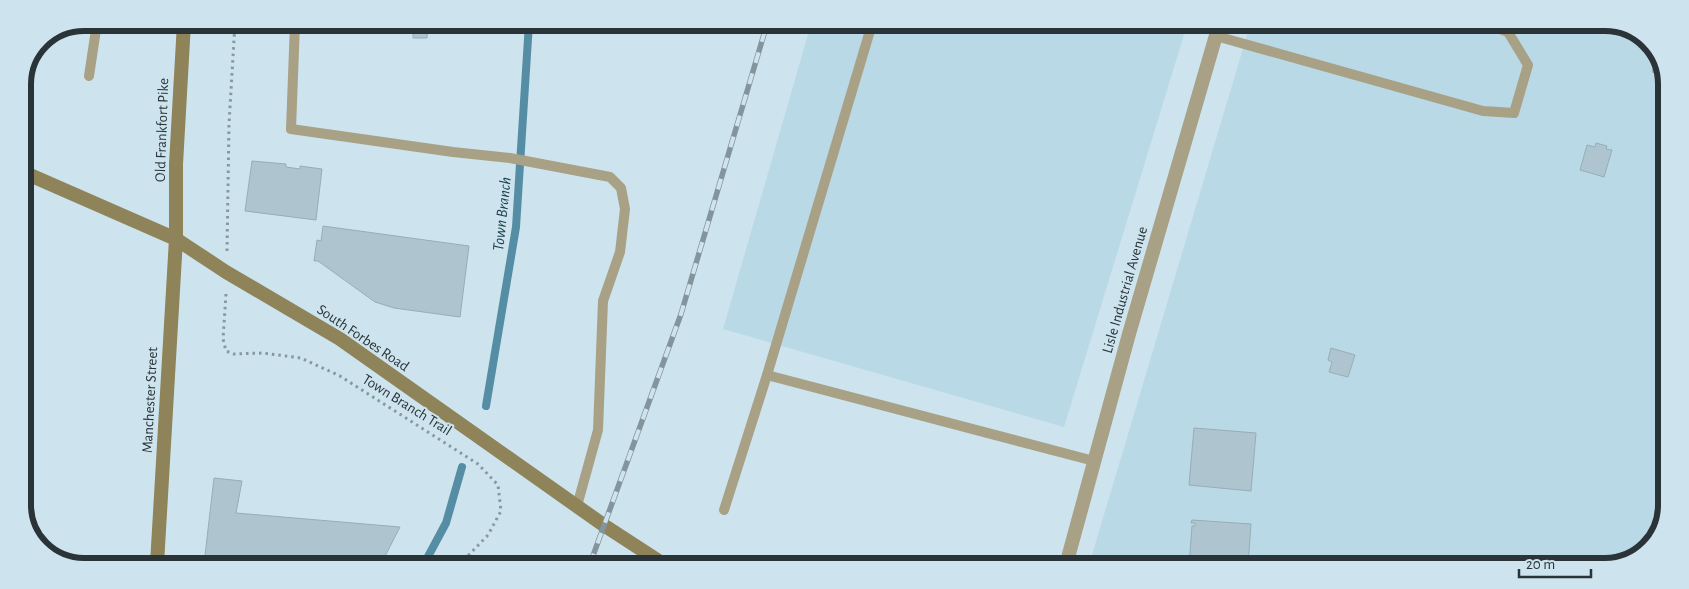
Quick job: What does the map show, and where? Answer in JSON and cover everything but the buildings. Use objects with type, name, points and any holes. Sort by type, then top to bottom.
[{"type":"main road","name":"Old Frankfort Pike","points":[[176,238],[176,164],[184,31]]},
{"type":"main road","name":"South Forbes Road","points":[[31,175],[176,238],[226,272],[340,339],[577,506],[655,558]]},
{"type":"main road","name":"Manchester Street","points":[[157,558],[176,238]]},
{"type":"street","name":"Lisle Industrial Avenue","points":[[1068,558],[1094,460],[1218,31]]},
{"type":"lane","points":[[89,76],[96,31]]},
{"type":"lane","points":[[295,31],[291,128],[453,152],[510,158],[610,177],[621,188],[625,209],[620,252],[603,300],[598,430],[577,506]]},
{"type":"lane","points":[[724,510],[767,375],[870,31]]},
{"type":"lane","points":[[1221,31],[1483,111],[1514,113],[1528,65],[1508,32],[1505,31]]},
{"type":"lane","points":[[767,375],[1094,460]]},
{"type":"path","points":[[228,233],[229,124],[235,31]]},
{"type":"path","name":"Town Branch Trail","points":[[224,328],[223,339],[226,351],[234,354],[263,353],[301,358],[332,372],[478,464],[498,485],[501,511],[488,535],[466,558]]},
{"type":"shaded area","points":[[809,31],[1185,31],[1064,427],[723,329]]},
{"type":"shaded area","points":[[1248,31],[1605,31],[1622,34],[1634,40],[1647,52],[1654,64],[1658,80],[1658,505],[1655,522],[1651,531],[1642,542],[1634,549],[1619,556],[1605,558],[1091,558]]},
{"type":"waterway","name":"Town Branch","points":[[486,406],[516,227],[528,31]]},
{"type":"waterway","name":"Town Branch","points":[[427,558],[446,523],[462,467]]},
{"type":"railway","points":[[592,558],[681,314],[765,31]]}]
